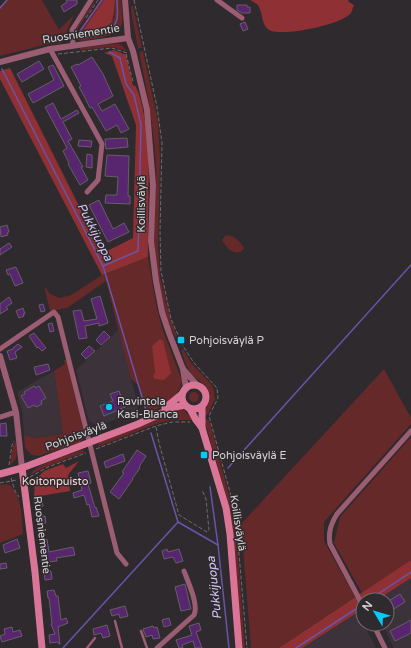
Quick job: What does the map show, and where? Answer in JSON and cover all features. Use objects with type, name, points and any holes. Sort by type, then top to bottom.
[{"type":"main road","points":[[198,385],[203,389],[206,395],[206,402],[202,407],[194,410],[187,407],[182,398],[184,391],[190,386],[198,385]]},
{"type":"main road","name":"Pohjoisväylä","points":[[159,414],[184,391]]},
{"type":"main road","name":"Pohjoisväylä","points":[[0,474],[22,468],[138,424],[175,407],[187,407]]},
{"type":"main road","name":"Koillisväylä","points":[[187,407],[202,428]]},
{"type":"main road","name":"Koillisväylä","points":[[202,407],[202,428],[226,508],[230,534],[239,648]]},
{"type":"main road","name":"Ruosniementie","points":[[22,468],[37,590],[42,648]]},
{"type":"street","points":[[74,45],[72,30],[91,0]]},
{"type":"street","name":"Ruosniementie","points":[[0,62],[51,52],[74,45],[128,38],[125,0]]},
{"type":"street","points":[[217,0],[242,18]]},
{"type":"street","name":"Koillisväylä","points":[[128,38],[133,51],[147,110],[153,186],[151,241],[156,281],[168,333],[183,369],[184,391]]},
{"type":"street","points":[[51,52],[102,144],[98,180],[87,192]]},
{"type":"street","points":[[0,349],[54,312],[58,317],[117,553],[126,564]]},
{"type":"street","name":"Ruosniementie","points":[[0,356],[16,412],[22,468]]},
{"type":"street","name":"Koillisväylä","points":[[183,369],[198,385]]},
{"type":"street","points":[[0,418],[16,412]]},
{"type":"street","points":[[356,592],[330,544],[330,526],[337,514],[411,431]]},
{"type":"street","points":[[158,648],[194,615],[196,611],[193,596],[184,571]]},
{"type":"street","points":[[377,632],[385,648]]},
{"type":"lane","points":[[115,621],[122,648]]},
{"type":"lane","points":[[141,631],[147,648]]},
{"type":"lane","points":[[87,648],[95,638]]},
{"type":"path","points":[[85,20],[98,0]]},
{"type":"path","points":[[134,0],[157,107],[162,143],[160,232],[161,271],[171,319],[183,346],[194,363],[216,388],[218,398],[209,416],[230,492],[238,530],[247,648]]},
{"type":"path","points":[[51,52],[112,48],[126,54],[133,51]]},
{"type":"path","points":[[126,54],[133,82]]},
{"type":"path","points":[[0,483],[32,476],[48,467],[156,426],[172,422],[193,422],[196,420]]},
{"type":"path","points":[[156,426],[159,443],[180,515],[207,532],[209,530],[206,499],[202,490]]},
{"type":"shaded area","points":[[6,0],[42,0],[59,30],[74,15],[67,30],[65,40],[61,43],[44,45],[0,56],[0,7]]},
{"type":"shaded area","points":[[100,0],[104,0],[82,32],[114,19],[115,0],[121,0],[121,26],[115,33],[104,37],[81,41],[76,38],[75,32],[94,2],[95,3],[77,32],[79,32]]},
{"type":"shaded area","points":[[131,6],[133,6],[142,48],[138,48]]},
{"type":"shaded area","points":[[120,44],[127,51],[112,47],[80,50],[80,48]]},
{"type":"shaded area","points":[[143,51],[158,122],[160,160],[158,245],[160,277],[170,317],[177,337],[176,338],[165,314],[156,274],[154,234],[156,167],[150,109],[139,52]]},
{"type":"shaded area","points":[[226,235],[234,237],[240,243],[244,248],[241,252],[235,252],[228,248],[222,240]]},
{"type":"shaded area","points":[[148,257],[156,304],[162,328],[182,381],[178,392],[169,402],[147,414],[138,385],[131,379],[106,281],[67,308],[50,311],[44,286],[50,294],[60,298],[71,295],[102,275]]},
{"type":"shaded area","points":[[119,329],[139,411],[98,426],[89,421],[76,370]]},
{"type":"shaded area","points":[[183,349],[191,363],[211,384],[214,390],[215,399],[208,414],[204,416],[210,398],[209,391],[205,385],[193,376],[189,370],[181,350]]},
{"type":"shaded area","points":[[64,360],[67,360],[84,433],[83,439],[80,442],[39,456],[32,455],[25,448],[24,435],[36,438],[63,434],[54,371],[65,364]]},
{"type":"shaded area","points":[[384,369],[411,418],[411,424],[324,522],[324,541],[355,597],[279,648],[251,648],[241,524]]},
{"type":"shaded area","points":[[54,371],[63,434],[36,438],[24,435],[22,412],[17,392]]},
{"type":"shaded area","points":[[194,392],[199,397],[194,402],[189,397]]},
{"type":"shaded area","points":[[173,409],[183,409],[193,420],[171,420],[156,424],[97,447],[100,442],[146,424]]},
{"type":"shaded area","points":[[204,419],[209,420],[230,499],[236,530],[245,648],[242,648],[233,536],[227,500]]},
{"type":"shaded area","points":[[411,437],[411,560],[361,592],[334,543],[340,517]]},
{"type":"shaded area","points":[[16,441],[16,457],[10,465],[13,446]]},
{"type":"shaded area","points":[[82,450],[85,452],[46,467],[30,475],[33,471],[46,463]]},
{"type":"shaded area","points":[[7,484],[12,487],[18,499],[23,534],[0,543],[0,485]]},
{"type":"shaded area","points":[[411,578],[411,648],[394,648],[386,632],[395,632],[395,592],[389,592]]},
{"type":"shaded area","points":[[355,615],[355,632],[368,632],[376,648],[302,648]]},
{"type":"green space","points":[[104,0],[115,0],[113,17],[109,27],[100,33],[83,36],[82,32]]},
{"type":"green space","points":[[250,0],[348,0],[354,5],[351,13],[336,22],[311,29],[276,32],[266,28],[257,4]]},
{"type":"green space","points":[[114,50],[126,55],[133,86],[135,85],[138,92],[144,115],[149,168],[148,257],[102,275],[0,79],[0,71],[10,68],[79,206],[97,247],[105,252],[133,238],[136,125],[112,56],[104,53]]},
{"type":"green space","points":[[160,339],[163,341],[171,373],[164,380],[155,379],[153,376],[155,372],[152,346]]},
{"type":"green space","name":"Koitonpuisto","points":[[79,461],[68,475],[70,491],[34,497],[35,480],[44,471],[63,464],[66,468]]},
{"type":"green space","points":[[411,560],[411,578],[389,592],[363,592]]},
{"type":"green space","points":[[355,597],[355,614],[302,648],[279,648]]},
{"type":"building","points":[[66,0],[77,0],[77,4],[64,12],[61,6],[67,2]]},
{"type":"building","points":[[237,5],[247,5],[247,7],[250,7],[250,13],[242,13],[237,10]]},
{"type":"building","points":[[245,22],[248,29],[243,31],[240,24]]},
{"type":"building","points":[[92,57],[103,74],[113,96],[98,104],[102,111],[115,104],[129,129],[121,133],[117,125],[106,131],[92,107],[90,108],[71,67],[77,64],[78,65]]},
{"type":"building","points":[[39,61],[44,69],[22,82],[17,74]]},
{"type":"building","points":[[53,65],[64,86],[33,103],[28,94],[54,80],[48,67]]},
{"type":"building","points":[[53,103],[61,119],[77,110],[79,113],[63,122],[72,139],[68,141],[83,167],[81,167],[88,180],[80,185],[68,164],[69,163],[63,151],[67,148],[45,107]]},
{"type":"building","points":[[127,138],[128,147],[106,149],[105,139]]},
{"type":"building","points":[[79,140],[92,141],[91,147],[78,146]]},
{"type":"building","points":[[87,154],[92,155],[92,168],[86,167]]},
{"type":"building","points":[[107,155],[129,156],[128,196],[130,196],[130,204],[105,203],[106,195],[117,195],[118,177],[105,176]]},
{"type":"building","points":[[99,200],[113,229],[124,223],[129,232],[108,242],[89,205]]},
{"type":"building","points":[[7,225],[9,232],[7,233],[8,235],[1,237],[0,227]]},
{"type":"building","points":[[9,243],[12,247],[0,255],[0,249]]},
{"type":"building","points":[[16,267],[23,283],[15,286],[10,274],[8,275],[6,270]]},
{"type":"building","points":[[100,296],[108,323],[99,326],[99,323],[85,326],[87,338],[79,339],[73,311],[81,310],[84,321],[97,319],[91,299]]},
{"type":"building","points":[[9,297],[12,303],[6,307],[8,309],[0,314],[0,304]]},
{"type":"building","points":[[43,304],[45,311],[41,312],[39,305]]},
{"type":"building","points":[[23,308],[25,314],[19,318],[16,311]]},
{"type":"building","points":[[52,323],[54,331],[50,332],[48,324]]},
{"type":"building","points":[[104,331],[110,337],[101,345],[96,340]]},
{"type":"building","points":[[34,333],[46,348],[42,351],[38,347],[37,348],[29,336]]},
{"type":"building","points":[[18,344],[22,347],[15,352],[17,358],[10,360],[7,351],[13,349]]},
{"type":"building","points":[[89,346],[95,351],[86,359],[81,354]]},
{"type":"building","points":[[48,364],[50,370],[36,375],[34,367]]},
{"type":"building","points":[[34,386],[36,388],[39,386],[46,398],[41,401],[42,404],[36,407],[34,405],[28,408],[21,396],[25,394],[24,392]]},
{"type":"building","points":[[119,391],[125,407],[104,416],[100,406],[113,401],[110,394]]},
{"type":"building","points":[[6,423],[7,436],[0,436],[0,424]]},
{"type":"building","points":[[137,450],[146,456],[139,467],[140,468],[119,499],[110,492],[124,473],[122,472]]},
{"type":"building","points":[[123,454],[125,461],[106,468],[104,462]]},
{"type":"building","points":[[88,471],[91,483],[88,484],[99,516],[92,517],[89,504],[87,505],[84,495],[74,498],[73,493],[82,490],[78,473]]},
{"type":"building","points":[[42,499],[43,506],[36,507],[35,500]]},
{"type":"building","points":[[45,516],[46,523],[38,524],[38,517]]},
{"type":"building","points":[[17,539],[20,548],[5,553],[3,545]]},
{"type":"building","points":[[41,539],[47,539],[49,552],[73,547],[75,555],[56,558],[57,561],[45,562]]},
{"type":"building","points":[[167,549],[168,552],[179,549],[183,561],[176,563],[173,557],[164,559],[162,551]]},
{"type":"building","points":[[6,563],[7,568],[0,569],[0,564]]},
{"type":"building","points":[[51,571],[52,579],[45,580],[44,572]]},
{"type":"building","points":[[185,584],[191,609],[181,611],[175,587]]},
{"type":"building","points":[[54,590],[56,596],[58,596],[61,620],[66,618],[68,623],[58,627],[60,644],[58,642],[50,643],[49,635],[55,634],[51,624],[47,591]]},
{"type":"building","points":[[400,594],[405,602],[395,608],[395,597]]},
{"type":"building","points":[[125,606],[128,616],[120,618],[119,614],[112,616],[110,610]]},
{"type":"building","points":[[169,618],[171,625],[164,627],[162,620]]},
{"type":"building","points":[[411,620],[411,633],[395,641],[390,632],[395,632],[395,628]]},
{"type":"building","points":[[199,623],[201,630],[196,632],[202,648],[195,648],[193,641],[182,645],[183,648],[179,648],[176,640],[192,635],[189,626]]},
{"type":"building","points":[[107,625],[110,636],[103,638],[101,633],[94,635],[93,629]]},
{"type":"building","points":[[153,626],[154,628],[157,627],[160,638],[153,639],[152,635],[146,637],[143,629]]},
{"type":"building","points":[[12,627],[13,632],[20,630],[22,636],[2,642],[0,636],[5,634],[4,629]]},
{"type":"waterway","name":"Pukkijuopa","points":[[0,8],[7,0]]},
{"type":"waterway","points":[[102,0],[80,31],[81,38],[102,34],[112,28],[117,19],[117,0]]},
{"type":"waterway","points":[[103,266],[138,251],[141,125],[134,95],[126,84],[120,58],[109,52]]},
{"type":"waterway","name":"Pukkijuopa","points":[[2,69],[103,266],[147,414]]},
{"type":"waterway","points":[[228,468],[411,265]]},
{"type":"waterway","name":"Pukkijuopa","points":[[151,433],[178,522],[218,545],[229,648]]},
{"type":"waterway","points":[[210,487],[218,545]]},
{"type":"waterway","points":[[63,648],[178,522]]},
{"type":"waterway","points":[[381,592],[411,572]]},
{"type":"waterway","points":[[296,648],[355,610]]},
{"type":"place","name":"Pohjoisväylä P","points":[[181,340]]},
{"type":"place","name":"Ravintola Kasi-Blanca","points":[[109,407]]},
{"type":"place","name":"Pohjoisväylä E","points":[[204,455]]}]
